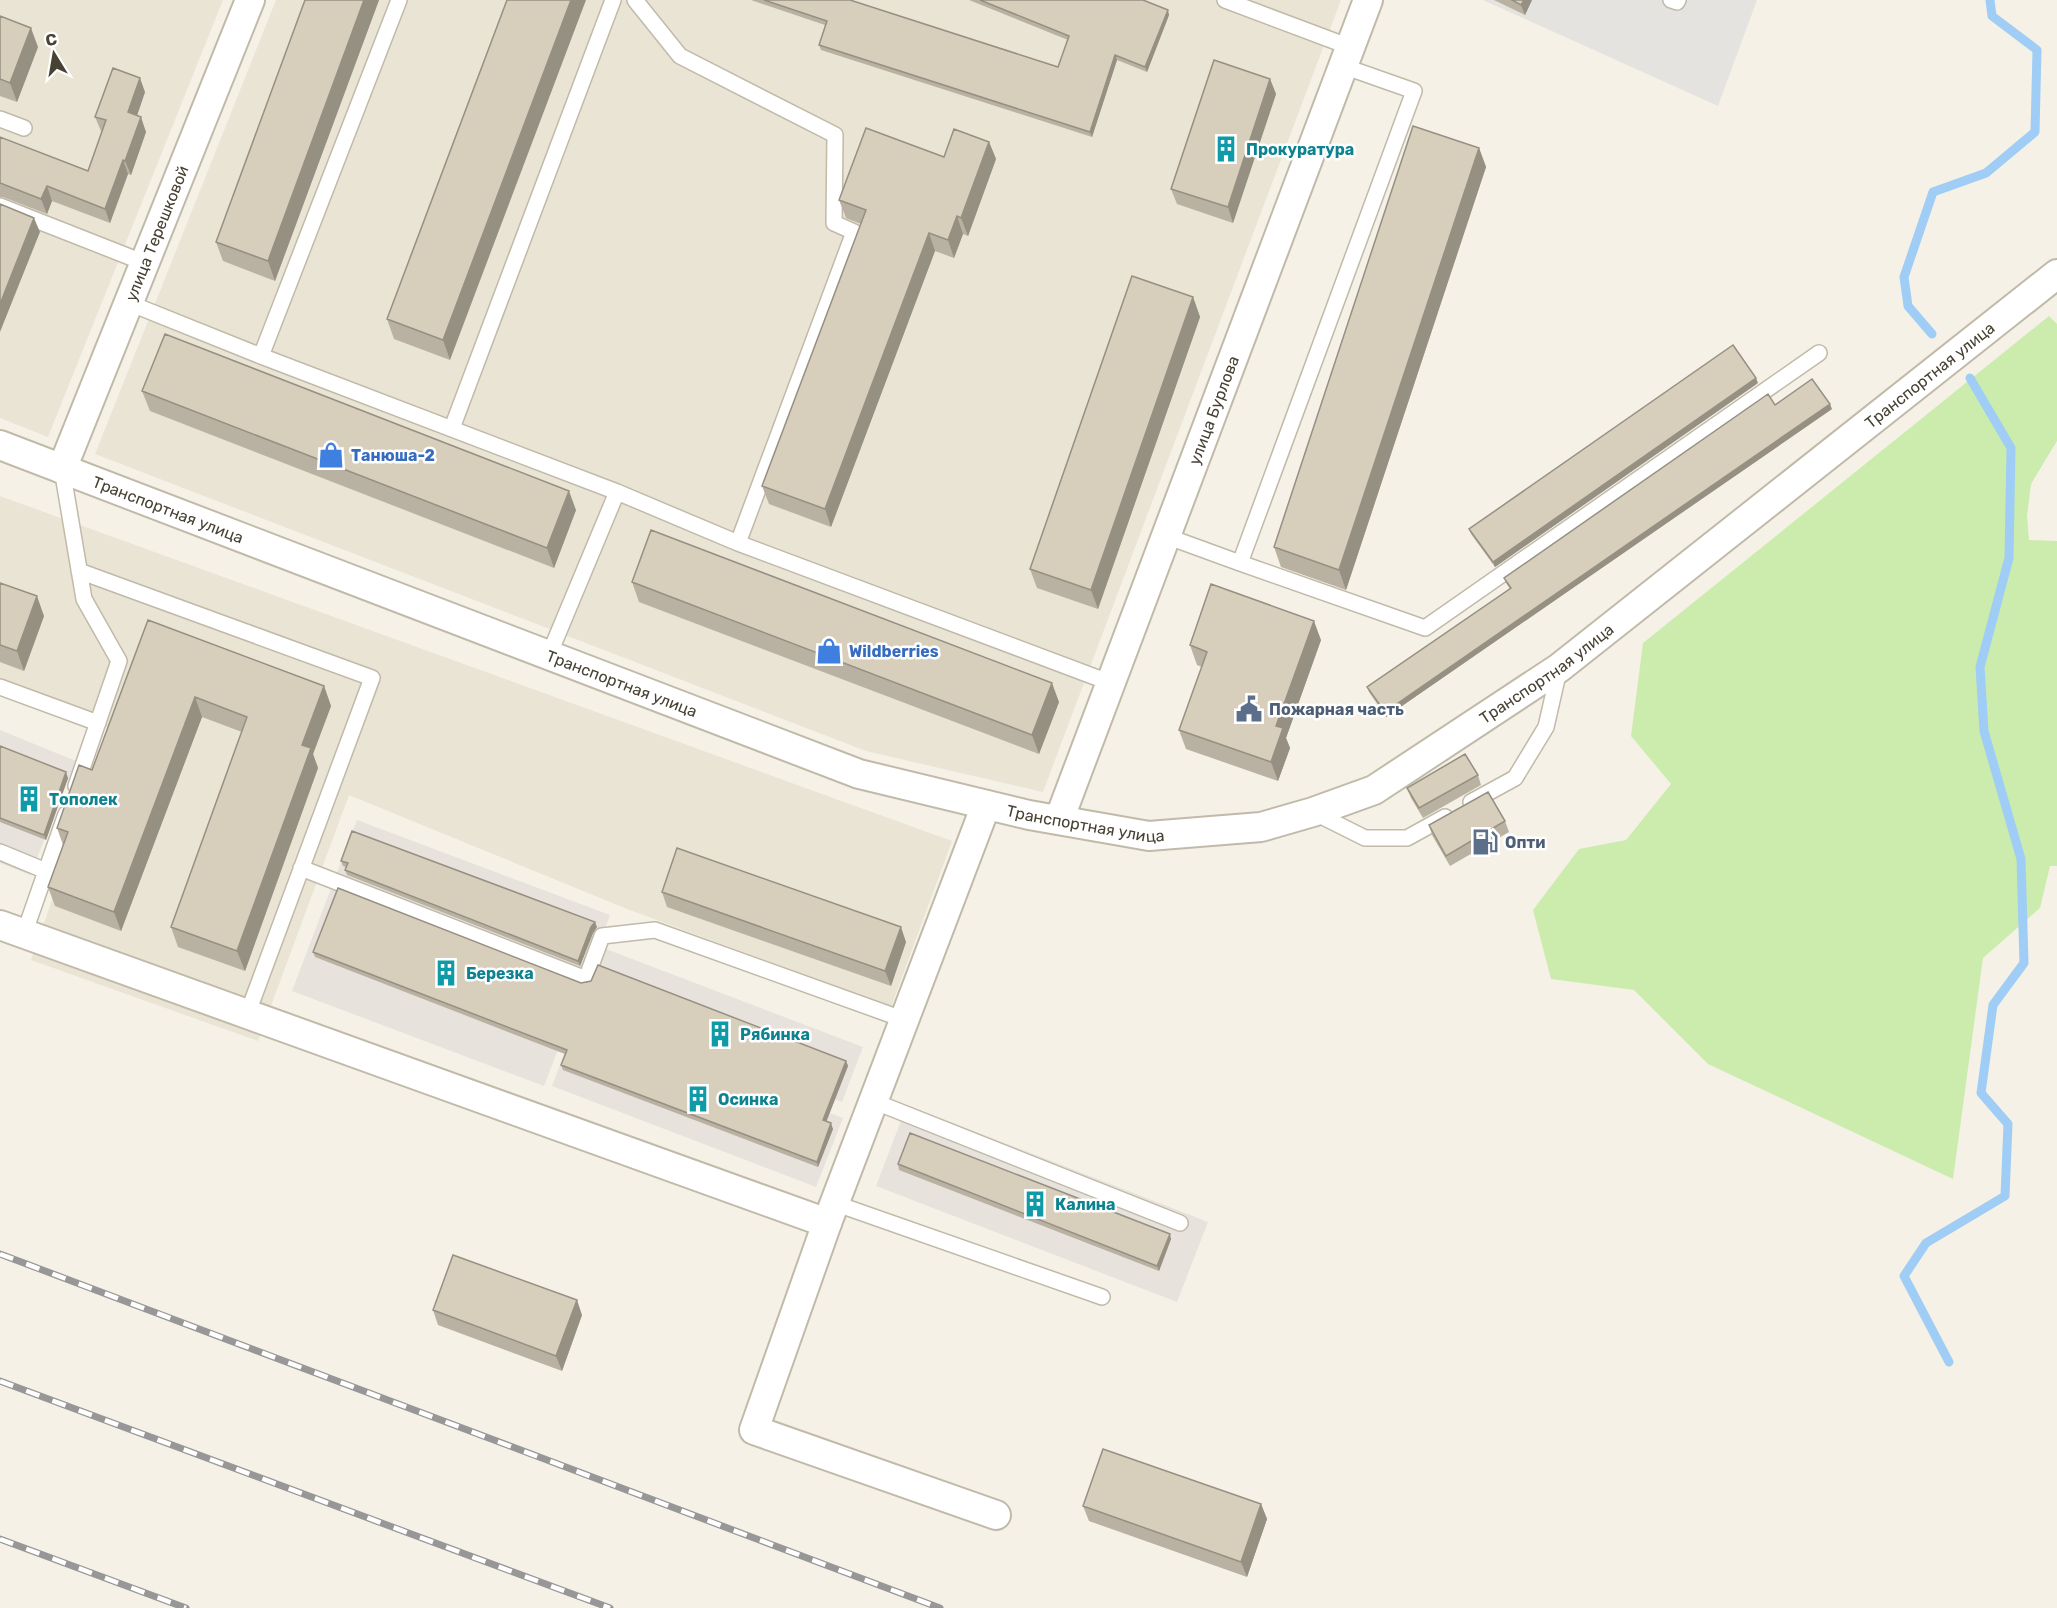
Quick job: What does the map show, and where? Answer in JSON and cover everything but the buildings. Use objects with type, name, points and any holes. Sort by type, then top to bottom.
[{"type":"street","name":"улица Терешковой","points":[[62,469],[250,0]]},
{"type":"street","name":"улица Бурлова","points":[[1059,820],[1368,0]]},
{"type":"street","name":"Транспортная улица","points":[[0,445],[859,774],[986,805],[1149,836],[1261,827],[1313,812],[1374,790],[1559,668],[2055,278]]},
{"type":"street","points":[[986,805],[830,1213],[754,1430],[996,1515]]},
{"type":"street","points":[[12,930],[247,1015],[830,1213]]},
{"type":"lane","points":[[261,356],[399,0]]},
{"type":"lane","points":[[452,428],[612,0]]},
{"type":"lane","points":[[635,0],[680,56],[835,135],[834,223],[854,232],[738,543]]},
{"type":"lane","points":[[1225,0],[1347,56],[1414,91],[1240,563]]},
{"type":"lane","points":[[1671,0],[1677,2],[1678,0]]},
{"type":"lane","points":[[0,119],[24,128]]},
{"type":"lane","points":[[0,206],[145,263]]},
{"type":"lane","points":[[129,303],[617,492],[738,543],[1111,683]]},
{"type":"lane","points":[[1166,536],[1425,628],[1819,352]]},
{"type":"lane","points":[[12,930],[46,871],[119,661],[84,599],[62,469]]},
{"type":"lane","points":[[549,655],[617,492]]},
{"type":"lane","points":[[79,571],[372,678],[247,1015]]},
{"type":"lane","points":[[1313,812],[1365,838],[1407,838],[1515,778],[1546,727],[1559,668]]},
{"type":"lane","points":[[0,687],[98,723]]},
{"type":"lane","points":[[0,852],[46,871]]},
{"type":"lane","points":[[301,868],[586,979],[602,936],[655,930],[894,1016],[902,1025]]},
{"type":"lane","points":[[873,1101],[1180,1223]]},
{"type":"lane","points":[[830,1213],[1102,1297]]},
{"type":"shaded area","points":[[0,0],[223,0],[48,437],[0,418]]},
{"type":"shaded area","points":[[276,0],[1341,0],[1043,792],[866,751],[95,454]]},
{"type":"shaded area","points":[[1483,0],[1757,0],[1718,106]]},
{"type":"shaded area","points":[[0,496],[952,841],[891,1007],[627,909],[349,795],[258,1041],[31,960],[112,729],[0,688]]},
{"type":"shaded area","points":[[0,730],[76,761],[30,875],[0,863]]},
{"type":"shaded area","points":[[357,820],[610,915],[544,1086],[292,991]]},
{"type":"shaded area","points":[[606,949],[863,1047],[842,1102],[585,1004]]},
{"type":"shaded area","points":[[578,1017],[843,1118],[816,1187],[552,1086]]},
{"type":"shaded area","points":[[907,1105],[1208,1222],[1177,1302],[876,1186]]},
{"type":"green space","points":[[2049,316],[2057,324],[2057,441],[2031,484],[2027,516],[2029,540],[2057,541],[2057,866],[2050,866],[2040,908],[1983,958],[1953,1179],[1708,1064],[1634,990],[1551,979],[1533,910],[1579,849],[1626,840],[1671,784],[1631,736],[1643,643]]},
{"type":"waterway","points":[[1932,334],[1908,306],[1904,277],[1933,192],[1986,173],[2035,132],[2037,50],[1992,16],[1990,0]]},
{"type":"waterway","points":[[1949,1362],[1904,1276],[1926,1243],[2005,1196],[2008,1124],[1981,1093],[1993,1005],[2024,963],[2021,859],[1984,731],[1980,667],[2009,558],[2011,448],[1970,378]]},
{"type":"railway","points":[[0,1254],[940,1608]]},
{"type":"railway","points":[[0,1381],[610,1608]]},
{"type":"railway","points":[[0,1539],[186,1608]]},
{"type":"place","name":"Прокуратура","points":[[1226,149]]},
{"type":"place","name":"Танюша-2","points":[[331,455]]},
{"type":"place","name":"Wildberries","points":[[829,651]]},
{"type":"place","name":"Пожарная часть","points":[[1249,709]]},
{"type":"place","name":"Тополек","points":[[29,799]]},
{"type":"place","name":"Опти","points":[[1485,842]]},
{"type":"place","name":"Березка","points":[[446,973]]},
{"type":"place","name":"Рябинка","points":[[720,1034]]},
{"type":"place","name":"Осинка","points":[[698,1099]]},
{"type":"place","name":"Калина","points":[[1035,1204]]}]
